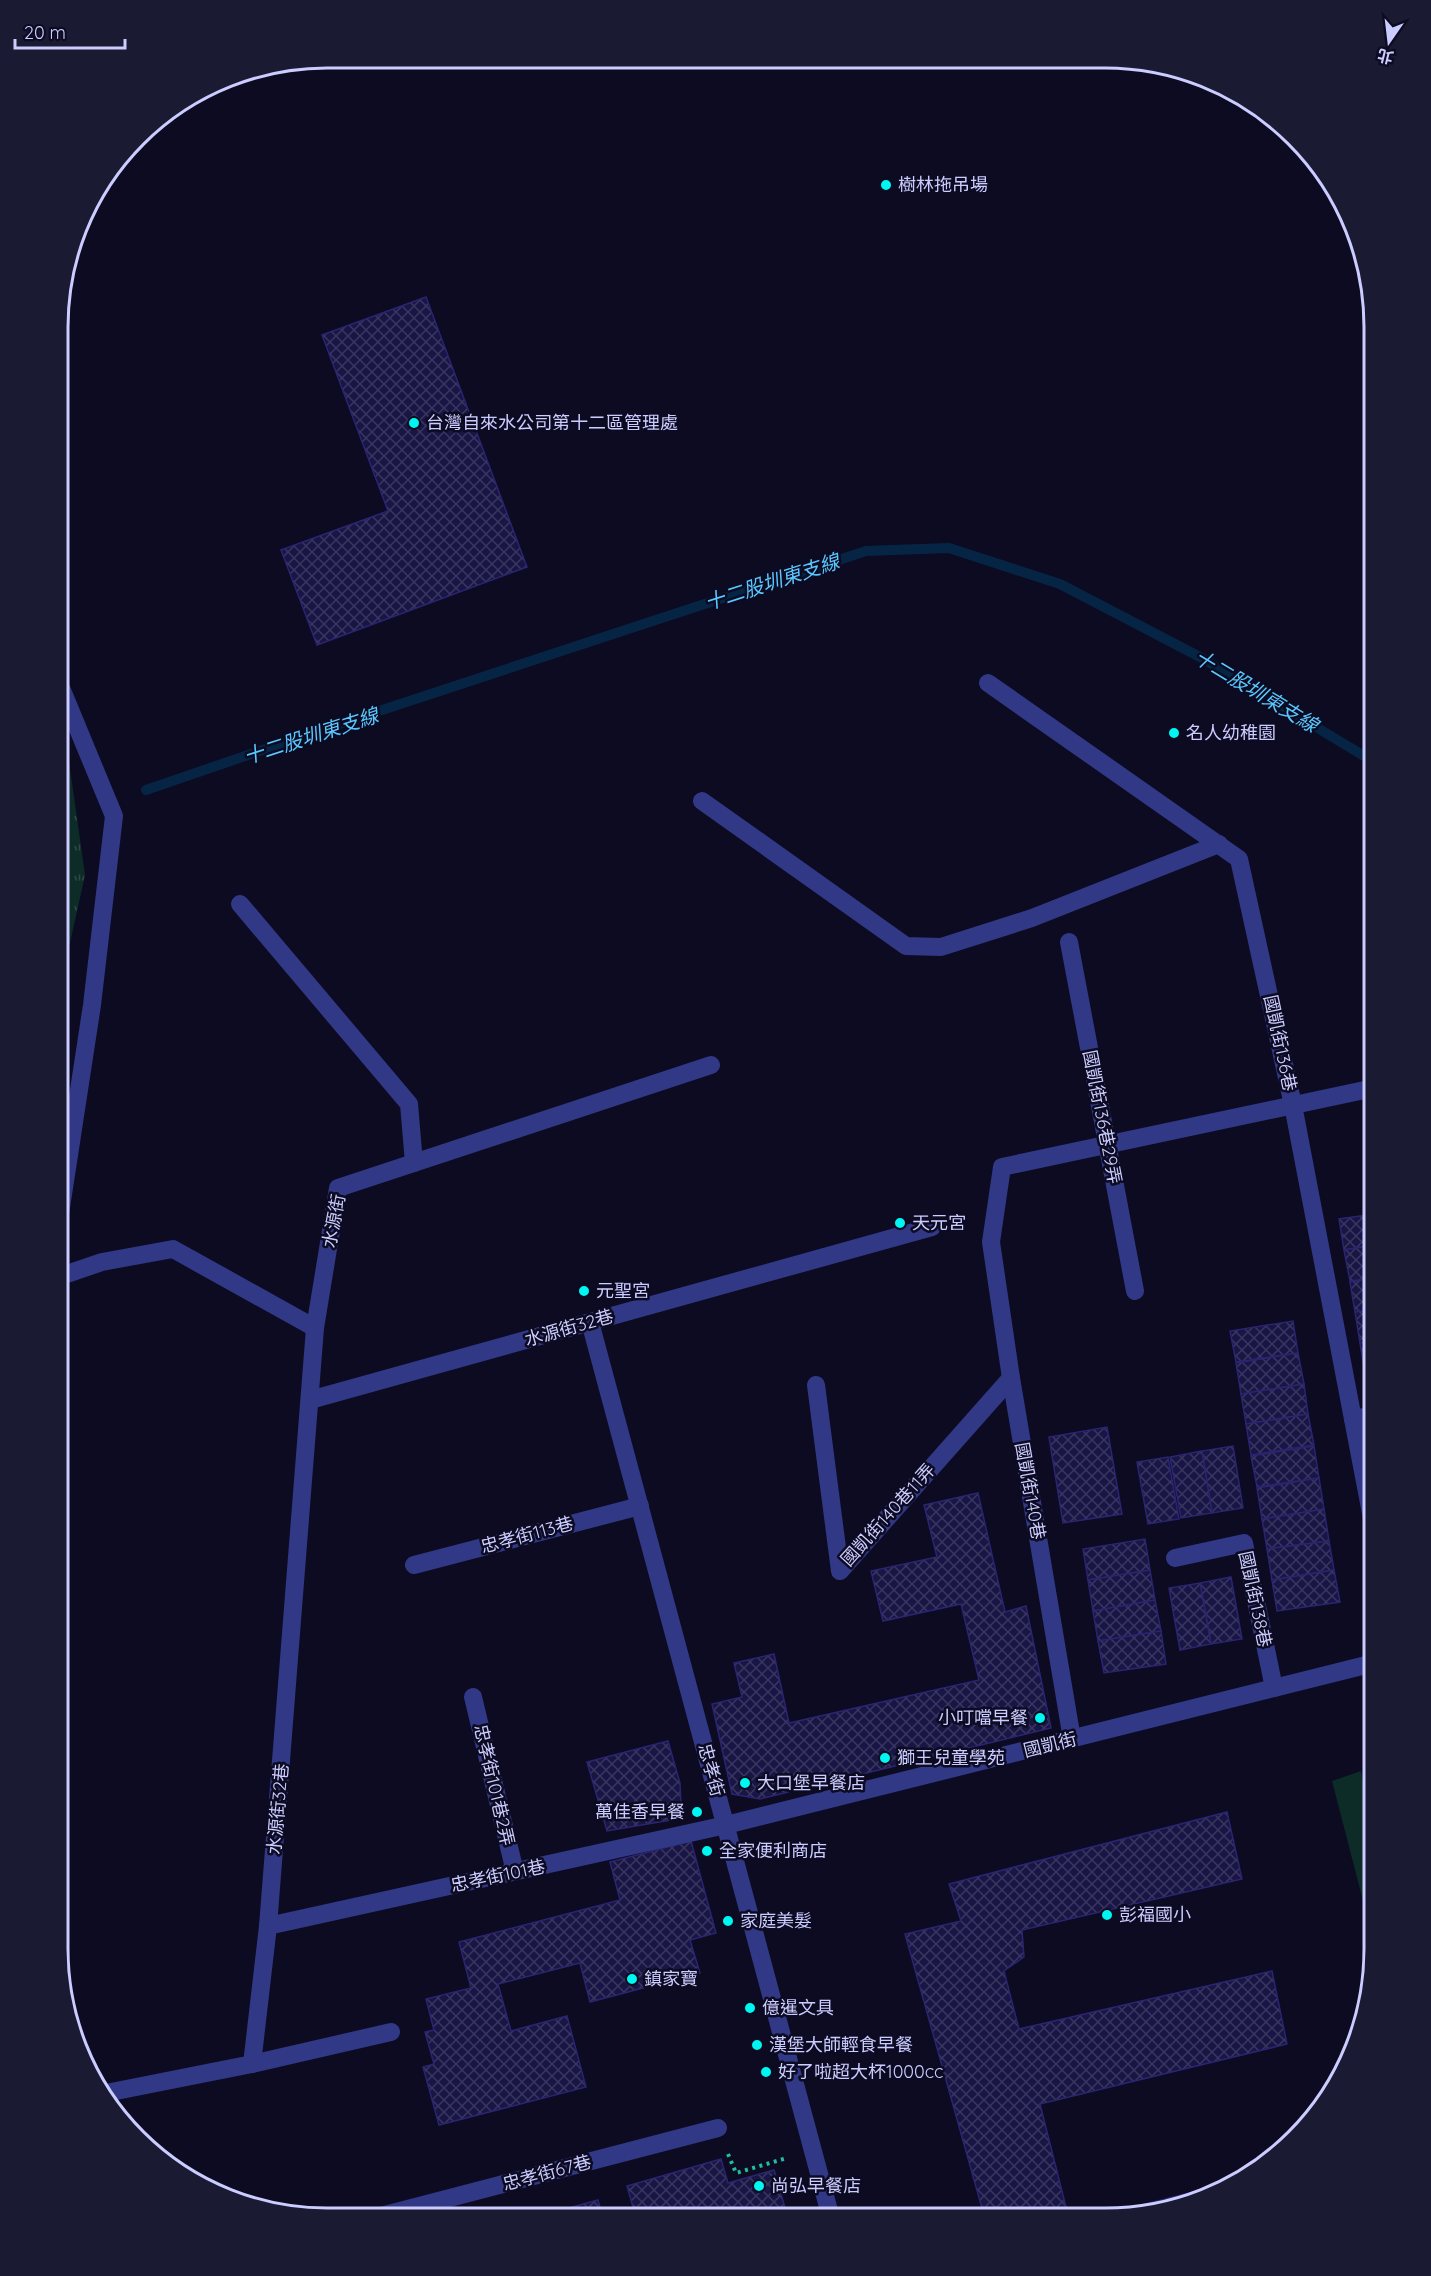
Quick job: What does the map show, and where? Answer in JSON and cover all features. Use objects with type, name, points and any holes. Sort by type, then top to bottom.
[{"type":"street","name":"國凱街136巷","points":[[988,683],[1239,859],[1293,1106],[1364,1477]]},
{"type":"street","points":[[68,705],[114,816],[92,1005],[68,1162]]},
{"type":"street","points":[[702,801],[906,946],[941,947],[1032,918],[1219,844]]},
{"type":"street","points":[[240,904],[409,1104],[414,1163]]},
{"type":"street","name":"國凱街136巷29弄","points":[[1069,942],[1135,1291]]},
{"type":"street","name":"水源街","points":[[315,1328],[338,1188],[711,1065]]},
{"type":"street","points":[[1108,1145],[1364,1090]]},
{"type":"street","name":"國凱街140巷","points":[[1072,1739],[1011,1378],[991,1242],[1002,1167],[1108,1145]]},
{"type":"street","name":"水源街32巷","points":[[310,1400],[932,1227]]},
{"type":"street","points":[[68,1274],[102,1262],[173,1250],[315,1328]]},
{"type":"street","name":"忠孝街","points":[[590,1322],[828,2208]]},
{"type":"street","name":"水源街32巷","points":[[252,2064],[268,1926],[315,1328]]},
{"type":"street","name":"國凱街140巷11弄","points":[[816,1385],[840,1571],[1011,1378]]},
{"type":"street","points":[[1353,1419],[1364,1417]]},
{"type":"street","name":"忠孝街113巷","points":[[414,1565],[640,1506]]},
{"type":"street","name":"國凱街138巷","points":[[1175,1558],[1244,1543],[1274,1688]]},
{"type":"street","name":"國凱街","points":[[726,1825],[1364,1666]]},
{"type":"street","name":"忠孝街101巷2弄","points":[[473,1697],[515,1872]]},
{"type":"street","name":"忠孝街101巷","points":[[268,1926],[726,1825]]},
{"type":"street","points":[[110,2092],[252,2064],[391,2032]]},
{"type":"street","name":"忠孝街67巷","points":[[411,2208],[718,2128]]},
{"type":"path","points":[[718,2128],[736,2173],[814,2151]]},
{"type":"green space","points":[[68,760],[69,762],[85,875],[68,952]]},
{"type":"green space","points":[[1361,1771],[1364,1785],[1364,1904],[1332,1781]]},
{"type":"building","name":"台灣自來水公司第十二區管理處","points":[[426,297],[527,567],[317,645],[281,550],[388,511],[322,335]]},
{"type":"building","points":[[1364,1215],[1364,1247],[1344,1250],[1339,1219]]},
{"type":"building","points":[[1364,1247],[1364,1279],[1350,1281],[1344,1250]]},
{"type":"building","points":[[1364,1280],[1364,1311],[1355,1312],[1350,1282]]},
{"type":"building","points":[[1364,1311],[1364,1342],[1360,1343],[1355,1312]]},
{"type":"building","points":[[1293,1321],[1298,1353],[1236,1362],[1230,1331]]},
{"type":"building","points":[[1364,1342],[1364,1368],[1360,1343]]},
{"type":"building","points":[[1298,1353],[1304,1384],[1241,1394],[1236,1363]]},
{"type":"building","points":[[1304,1384],[1308,1414],[1246,1424],[1241,1394]]},
{"type":"building","points":[[1308,1414],[1314,1445],[1251,1455],[1246,1424]]},
{"type":"building","points":[[1107,1427],[1122,1514],[1063,1523],[1049,1437]]},
{"type":"building","points":[[1233,1446],[1243,1508],[1212,1513],[1202,1451]]},
{"type":"building","points":[[1314,1446],[1319,1478],[1257,1487],[1251,1456]]},
{"type":"building","points":[[1202,1451],[1212,1513],[1181,1518],[1170,1457]]},
{"type":"building","points":[[1168,1457],[1179,1519],[1148,1524],[1137,1462]]},
{"type":"building","points":[[1319,1478],[1324,1509],[1262,1519],[1257,1488]]},
{"type":"building","points":[[978,1493],[1005,1612],[1026,1606],[1051,1728],[760,1799],[732,1794],[712,1704],[742,1697],[734,1663],[774,1654],[789,1723],[979,1680],[961,1604],[883,1621],[871,1571],[937,1557],[924,1505]]},
{"type":"building","points":[[1324,1509],[1329,1541],[1267,1549],[1262,1519]]},
{"type":"building","points":[[1145,1539],[1150,1570],[1088,1580],[1083,1549]]},
{"type":"building","points":[[1329,1541],[1334,1570],[1272,1580],[1267,1549]]},
{"type":"building","points":[[1150,1570],[1155,1600],[1093,1611],[1088,1580]]},
{"type":"building","points":[[1334,1570],[1340,1602],[1277,1611],[1272,1580]]},
{"type":"building","points":[[1231,1577],[1242,1639],[1211,1644],[1200,1583]]},
{"type":"building","points":[[1200,1583],[1211,1644],[1180,1650],[1169,1588]]},
{"type":"building","points":[[1155,1600],[1161,1631],[1098,1641],[1093,1611]]},
{"type":"building","points":[[1161,1631],[1166,1664],[1104,1673],[1098,1641]]},
{"type":"building","points":[[668,1741],[680,1783],[681,1807],[671,1820],[607,1831],[587,1762]]},
{"type":"building","points":[[1227,1812],[1242,1879],[1022,1930],[1024,1957],[1004,1971],[1019,2029],[1272,1971],[1287,2044],[1040,2104],[1066,2208],[982,2208],[905,1934],[961,1921],[949,1884]]},
{"type":"building","name":"鎮家寶","points":[[691,1841],[716,1933],[690,1940],[700,1973],[590,2002],[580,1963],[498,1984],[511,2031],[567,2016],[586,2087],[439,2125],[423,2067],[434,2064],[425,2032],[434,2030],[426,1999],[471,1988],[459,1942],[620,1900],[610,1862]]},
{"type":"building","points":[[721,2159],[728,2183],[774,2170],[785,2208],[633,2208],[627,2186]]},
{"type":"building","points":[[1199,2190],[1171,2200],[1137,2206]]},
{"type":"building","points":[[598,2200],[600,2208],[569,2208]]},
{"type":"waterway","name":"十二股圳東支線","points":[[146,790],[312,733],[866,551],[949,548],[1060,584],[1200,657],[1364,756]]},
{"type":"place","name":"樹林拖吊場","points":[[886,185]]},
{"type":"place","name":"台灣自來水公司第十二區管理處","points":[[414,423]]},
{"type":"place","name":"名人幼稚園","points":[[1174,733]]},
{"type":"place","name":"天元宮","points":[[900,1223]]},
{"type":"place","name":"元聖宮","points":[[584,1291]]},
{"type":"place","name":"小叮噹早餐","points":[[1040,1718]]},
{"type":"place","name":"獅王兒童學苑","points":[[885,1758]]},
{"type":"place","name":"大口堡早餐店","points":[[745,1783]]},
{"type":"place","name":"萬佳香早餐","points":[[697,1812]]},
{"type":"place","name":"全家便利商店","points":[[707,1851]]},
{"type":"place","name":"彭福國小","points":[[1107,1915]]},
{"type":"place","name":"家庭美髮","points":[[728,1921]]},
{"type":"place","name":"鎮家寶","points":[[632,1979]]},
{"type":"place","name":"億暹文具","points":[[750,2008]]},
{"type":"place","name":"漢堡大師輕食早餐","points":[[757,2045]]},
{"type":"place","name":"好了啦超大杯1000cc","points":[[766,2072]]},
{"type":"place","name":"尚弘早餐店","points":[[759,2186]]}]
